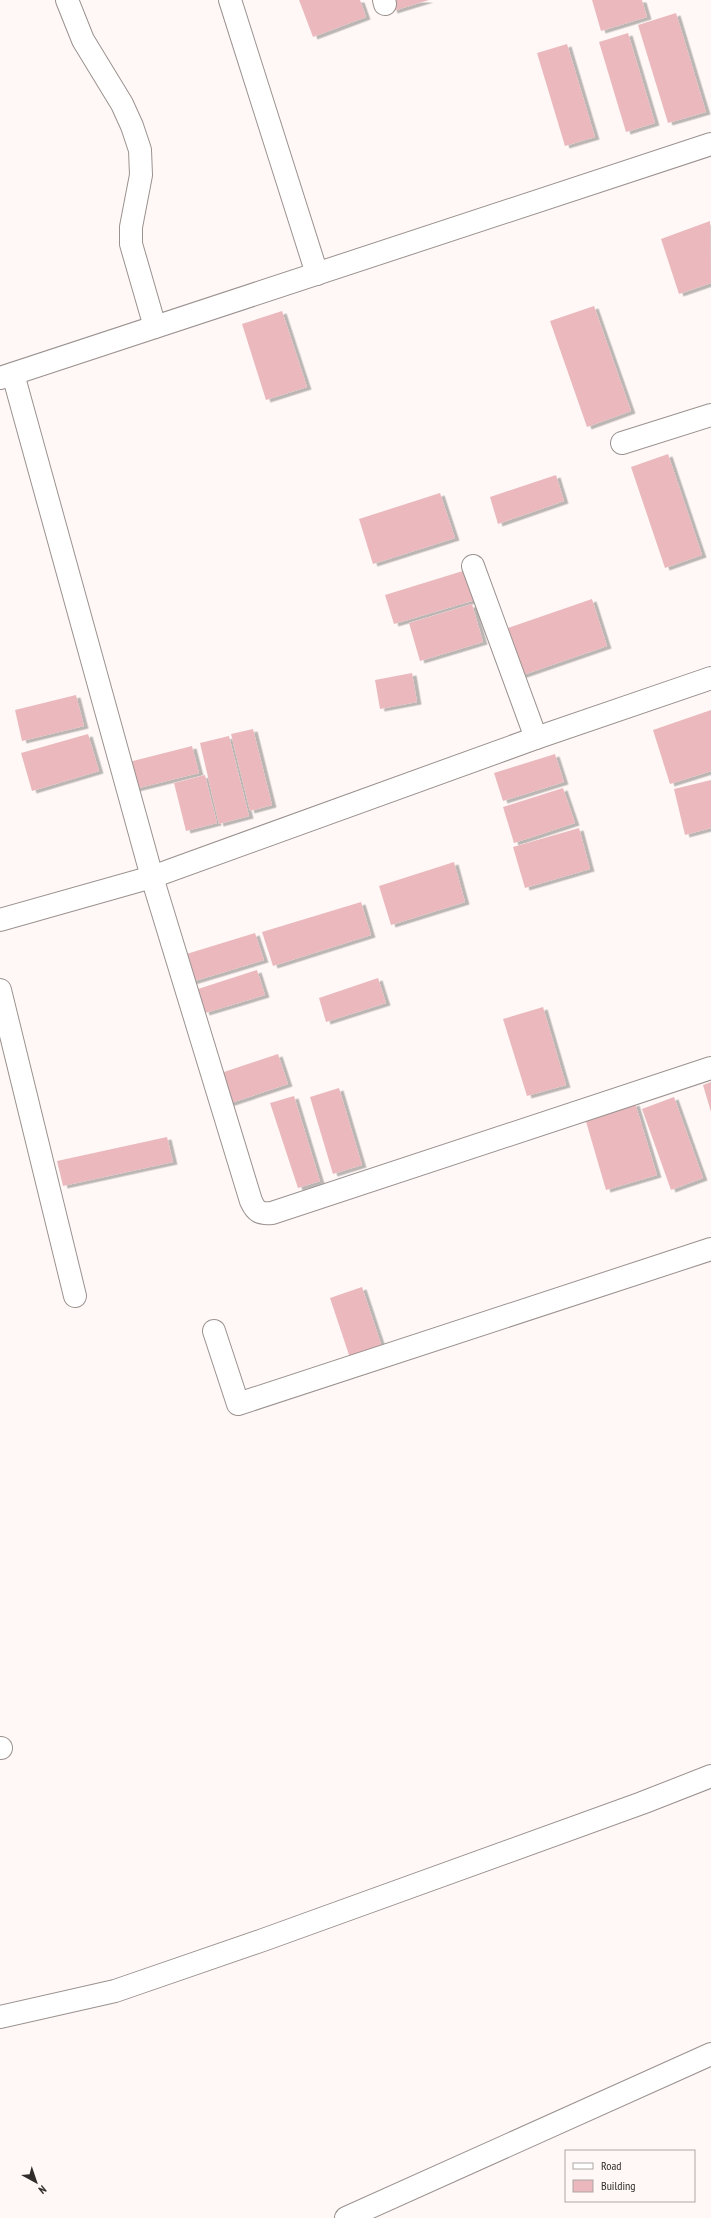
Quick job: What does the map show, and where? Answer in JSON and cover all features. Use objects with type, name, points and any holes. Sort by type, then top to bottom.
[{"type":"street","points":[[67,0],[83,40],[127,115],[140,150],[141,175],[131,227],[131,244],[155,327]]},
{"type":"street","points":[[230,0],[317,274]]},
{"type":"street","points":[[711,144],[6,376],[152,877],[251,1201],[256,1210],[263,1214],[272,1213],[711,1068]]},
{"type":"street","points":[[622,443],[711,415]]},
{"type":"street","points":[[473,566],[536,738]]},
{"type":"street","points":[[0,920],[152,877],[536,738],[711,678]]},
{"type":"street","points":[[0,990],[75,1296]]},
{"type":"street","points":[[214,1331],[238,1404],[711,1249]]},
{"type":"street","points":[[0,2017],[122,1988],[308,1924],[711,1776]]},
{"type":"street","points":[[346,2218],[711,2054]]},
{"type":"building","points":[[299,0],[360,0],[366,17],[313,37]]},
{"type":"building","points":[[390,0],[429,0],[393,11]]},
{"type":"building","points":[[592,0],[642,0],[647,17],[601,31]]},
{"type":"building","points":[[676,13],[706,112],[668,123],[638,25]]},
{"type":"building","points":[[628,33],[655,123],[626,132],[599,42]]},
{"type":"building","points":[[567,44],[595,137],[565,146],[537,53]]},
{"type":"building","points":[[710,221],[711,283],[679,294],[661,239]]},
{"type":"building","points":[[594,306],[631,411],[587,427],[550,321]]},
{"type":"building","points":[[282,311],[307,387],[266,400],[242,324]]},
{"type":"building","points":[[668,454],[702,555],[665,568],[631,467]]},
{"type":"building","points":[[556,475],[564,501],[498,524],[490,497]]},
{"type":"building","points":[[440,493],[455,538],[373,564],[359,519]]},
{"type":"building","points":[[466,570],[475,600],[394,624],[385,595]]},
{"type":"building","points":[[592,599],[607,646],[520,676],[505,629]]},
{"type":"building","points":[[472,604],[483,642],[420,661],[409,623]]},
{"type":"building","points":[[412,673],[417,702],[380,709],[375,680]]},
{"type":"building","points":[[76,695],[84,726],[22,741],[15,710]]},
{"type":"building","points":[[711,710],[711,771],[670,784],[653,730]]},
{"type":"building","points":[[253,729],[272,805],[250,811],[231,734]]},
{"type":"building","points":[[88,734],[99,771],[32,791],[21,753]]},
{"type":"building","points":[[229,736],[249,816],[219,824],[200,743]]},
{"type":"building","points":[[192,746],[199,773],[131,790],[125,763]]},
{"type":"building","points":[[555,754],[564,782],[503,801],[494,773]]},
{"type":"building","points":[[205,775],[217,823],[186,831],[174,783]]},
{"type":"building","points":[[711,780],[711,828],[685,835],[674,789]]},
{"type":"building","points":[[563,788],[575,823],[514,843],[503,807]]},
{"type":"building","points":[[579,828],[590,869],[525,888],[513,847]]},
{"type":"building","points":[[454,862],[465,902],[391,925],[379,886]]},
{"type":"building","points":[[361,902],[371,935],[273,966],[262,932]]},
{"type":"building","points":[[255,933],[264,960],[188,983],[180,956]]},
{"type":"building","points":[[257,970],[265,995],[205,1013],[198,989]]},
{"type":"building","points":[[378,978],[386,1003],[326,1022],[319,998]]},
{"type":"building","points":[[543,1007],[566,1085],[527,1096],[503,1019]]},
{"type":"building","points":[[278,1054],[288,1084],[228,1104],[218,1074]]},
{"type":"building","points":[[711,1082],[711,1112],[703,1085]]},
{"type":"building","points":[[339,1088],[362,1165],[333,1174],[310,1097]]},
{"type":"building","points":[[294,1096],[320,1181],[298,1188],[270,1103]]},
{"type":"building","points":[[674,1097],[703,1178],[671,1190],[642,1109]]},
{"type":"building","points":[[635,1103],[657,1175],[606,1190],[585,1118]]},
{"type":"building","points":[[167,1137],[173,1162],[63,1186],[57,1161]]},
{"type":"building","points":[[362,1287],[383,1350],[351,1361],[330,1298]]}]
